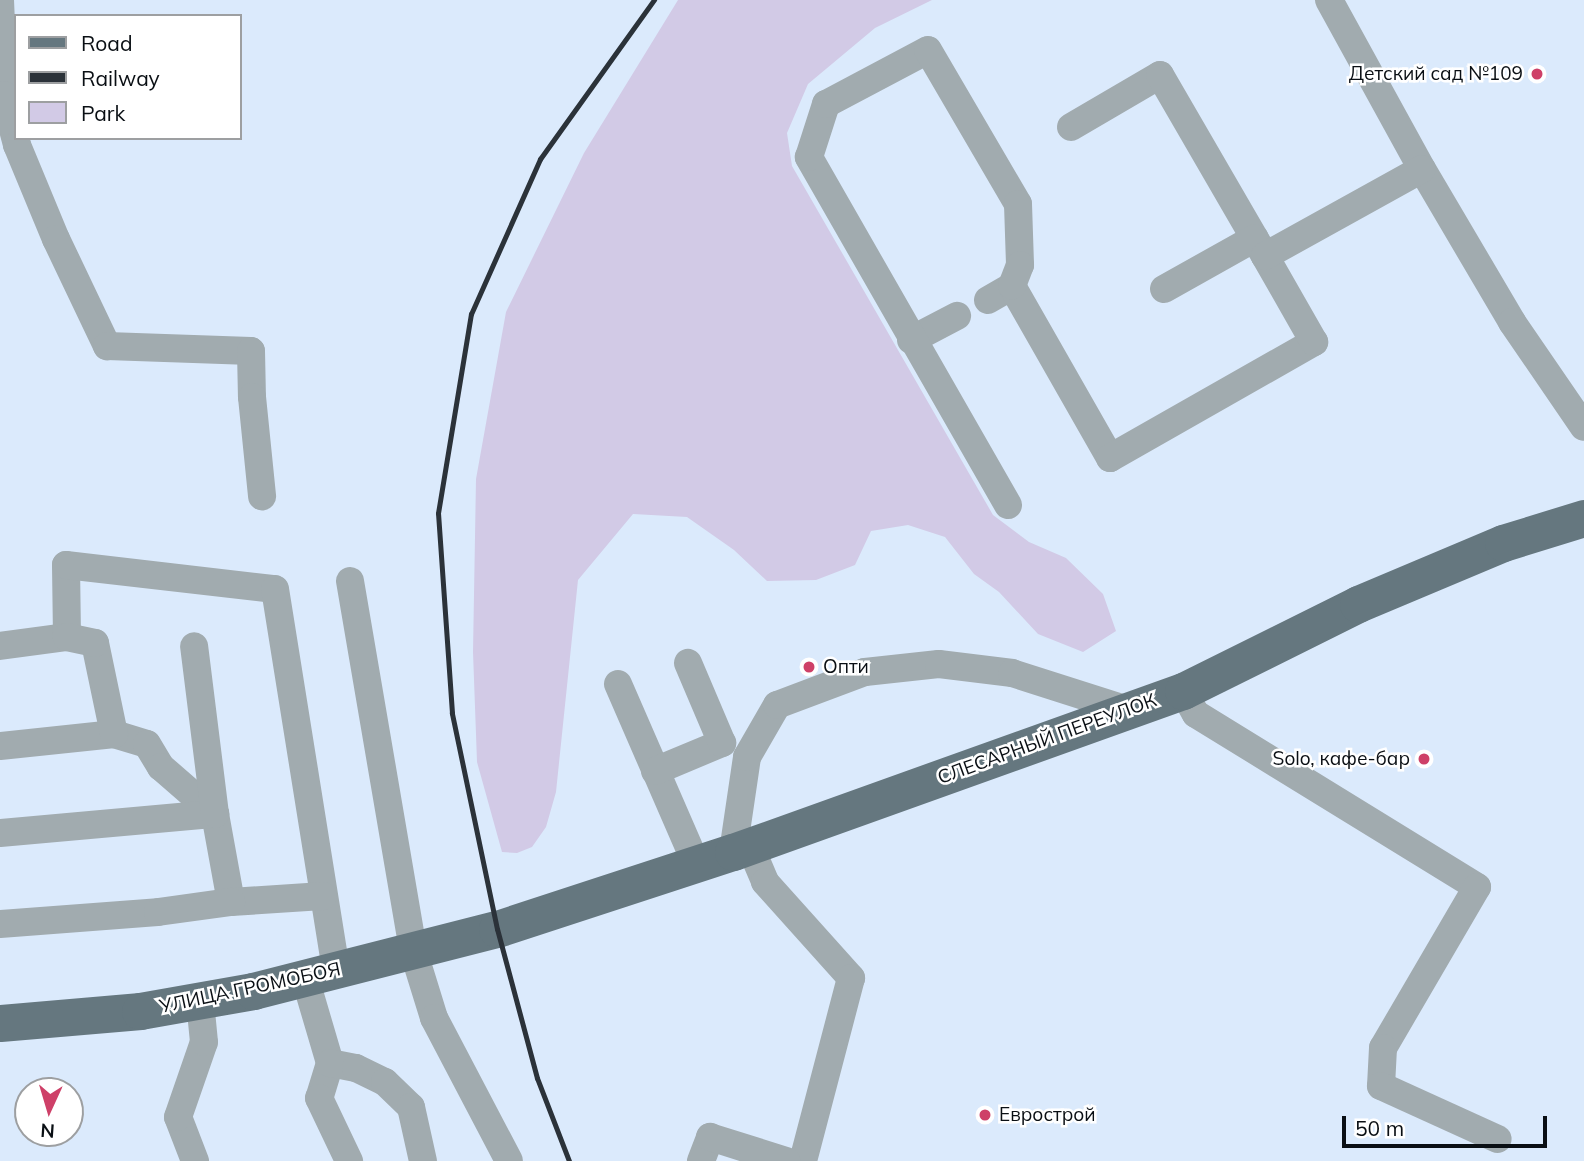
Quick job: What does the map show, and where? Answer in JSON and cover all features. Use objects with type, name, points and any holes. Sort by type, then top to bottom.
[{"type":"main road","name":"СЛЕСАРНЫЙ ПЕРЕУЛОК","points":[[497,929],[741,849],[1183,691],[1370,599],[1503,543],[1584,518]]},
{"type":"main road","name":"УЛИЦА ГРОМОБОЯ","points":[[8,1022],[140,1011],[200,1001],[321,974],[497,929]]},
{"type":"street","points":[[0,0],[4,95],[14,137]]},
{"type":"street","points":[[1329,0],[1422,169],[1512,322],[1584,427]]},
{"type":"street","points":[[988,300],[1012,286],[1020,265],[1018,204],[928,50],[826,104],[809,157],[911,340],[1008,505]]},
{"type":"street","points":[[1012,286],[1110,458],[1314,342],[1160,75],[1071,127]]},
{"type":"street","points":[[15,140],[107,346],[251,351],[252,397],[262,496]]},
{"type":"street","points":[[1164,289],[1260,247],[1422,169]]},
{"type":"street","points":[[911,340],[957,316]]},
{"type":"street","points":[[67,637],[66,565],[275,589],[323,896],[321,974],[330,1063],[319,1098],[349,1161]]},
{"type":"street","points":[[350,581],[413,950],[434,1018],[509,1161]]},
{"type":"street","points":[[0,646],[67,637],[94,643],[114,734]]},
{"type":"street","points":[[194,646],[215,814],[231,902]]},
{"type":"street","points":[[655,771],[722,743],[688,663]]},
{"type":"street","points":[[803,1161],[851,978],[765,882],[741,849],[747,757],[777,705],[865,673],[939,664],[1012,673],[1128,710]]},
{"type":"street","points":[[618,684],[696,863]]},
{"type":"street","points":[[1183,691],[1196,714],[1477,887],[1383,1048],[1381,1086],[1498,1139]]},
{"type":"street","points":[[0,746],[114,734],[147,744],[161,767],[215,814]]},
{"type":"street","points":[[0,833],[215,814]]},
{"type":"street","points":[[0,924],[323,896]]},
{"type":"street","points":[[195,1161],[178,1116],[204,1042],[200,1001]]},
{"type":"street","points":[[330,1063],[356,1068],[385,1082],[411,1107],[423,1161]]},
{"type":"street","points":[[701,1161],[710,1137],[786,1161]]},
{"type":"green space","points":[[678,0],[932,0],[875,28],[808,84],[787,133],[792,166],[993,515],[1029,542],[1066,558],[1103,594],[1116,631],[1083,652],[1038,634],[999,592],[974,574],[945,537],[908,525],[871,531],[855,565],[816,580],[767,581],[734,550],[687,517],[633,514],[578,580],[556,792],[546,827],[532,847],[517,853],[502,852],[477,762],[473,652],[476,479],[506,312],[584,153]]},
{"type":"railway","points":[[569,1161],[537,1078],[497,929],[452,713],[438,513],[471,314],[540,159],[654,0]]},
{"type":"place","name":"Детский сад №109","points":[[1537,74]]},
{"type":"place","name":"Опти","points":[[809,667]]},
{"type":"place","name":"Solo, кафе-бар","points":[[1424,759]]},
{"type":"place","name":"Еврострой","points":[[985,1115]]}]
